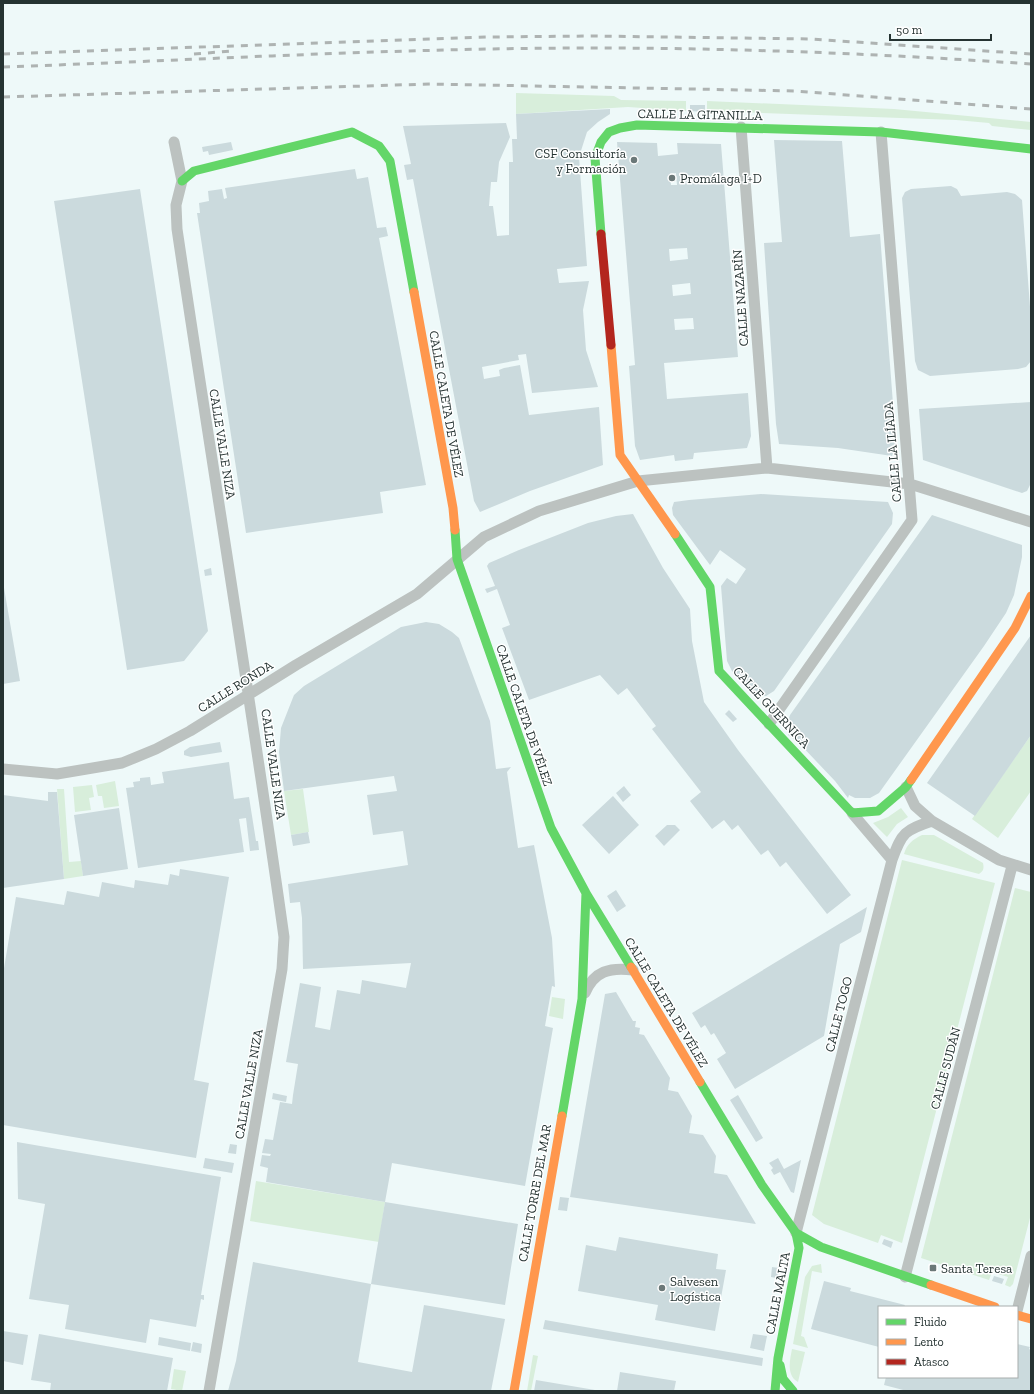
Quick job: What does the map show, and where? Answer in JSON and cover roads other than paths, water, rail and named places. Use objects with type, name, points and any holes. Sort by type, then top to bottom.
[{"type":"street","name":"CALLE LA GITANILLA","points":[[638,481],[620,455],[595,158],[600,141],[613,128],[637,125],[882,132],[1031,149]]},
{"type":"street","name":"CALLE NAZARÍN","points":[[741,127],[767,468]]},
{"type":"street","name":"CALLE CALETA DE VÉLEZ","points":[[182,181],[194,171],[208,166],[352,132],[380,146],[390,161],[453,508],[457,559],[551,828],[586,893],[762,1185],[796,1233],[821,1248],[991,1306]]},
{"type":"street","name":"CALLE LA ILÍADA","points":[[769,724],[912,520],[882,132]]},
{"type":"street","name":"CALLE VALLE NIZA","points":[[174,142],[182,181],[176,205],[177,229],[226,555],[249,693],[284,937],[282,969],[209,1391]]},
{"type":"street","name":"CALLE RONDA","points":[[3,769],[57,774],[122,763],[156,749],[190,731],[249,693],[417,594],[484,537],[540,511],[638,481],[767,468],[910,484],[1031,522]]},
{"type":"street","name":"CALLE GUERNICA","points":[[638,481],[658,507],[710,587],[719,671],[852,813],[892,860]]},
{"type":"street","points":[[852,813],[878,811],[906,787],[1015,628],[1031,596]]},
{"type":"street","points":[[906,787],[915,806],[932,821],[999,860],[1012,866],[1031,870]]},
{"type":"street","name":"CALLE TOGO","points":[[796,1233],[892,860],[899,840],[909,829],[932,821]]},
{"type":"street","name":"CALLE SUDÁN","points":[[905,1276],[1012,866]]},
{"type":"street","name":"CALLE TORRE DEL MAR","points":[[514,1391],[582,999],[586,893]]},
{"type":"street","name":"CALLE TORRE DEL MAR","points":[[582,999],[589,982],[598,973],[620,968],[632,970]]},
{"type":"street","name":"CALLE MALTA","points":[[775,1391],[778,1358],[799,1248],[796,1233]]},
{"type":"street","points":[[1018,1307],[1031,1256]]},
{"type":"street","points":[[1018,1315],[1031,1319]]},
{"type":"street","name":"CALLE MALTA","points":[[778,1358],[783,1379],[793,1391]]},
{"type":"railway","points":[[3,54],[487,37],[593,36],[811,39],[1031,54]]},
{"type":"railway","points":[[3,67],[371,52],[592,48],[812,52],[1031,64]]},
{"type":"railway","points":[[194,54],[232,51]]},
{"type":"railway","points":[[3,97],[430,84],[795,91],[1031,109]]},
{"type":"place","name":"CSF Consultoría y Formación","points":[[634,160]]},
{"type":"place","name":"Promálaga I+D","points":[[672,178]]},
{"type":"place","name":"Santa Teresa","points":[[933,1268]]},
{"type":"place","name":"Salvesen Logística","points":[[662,1288]]}]
